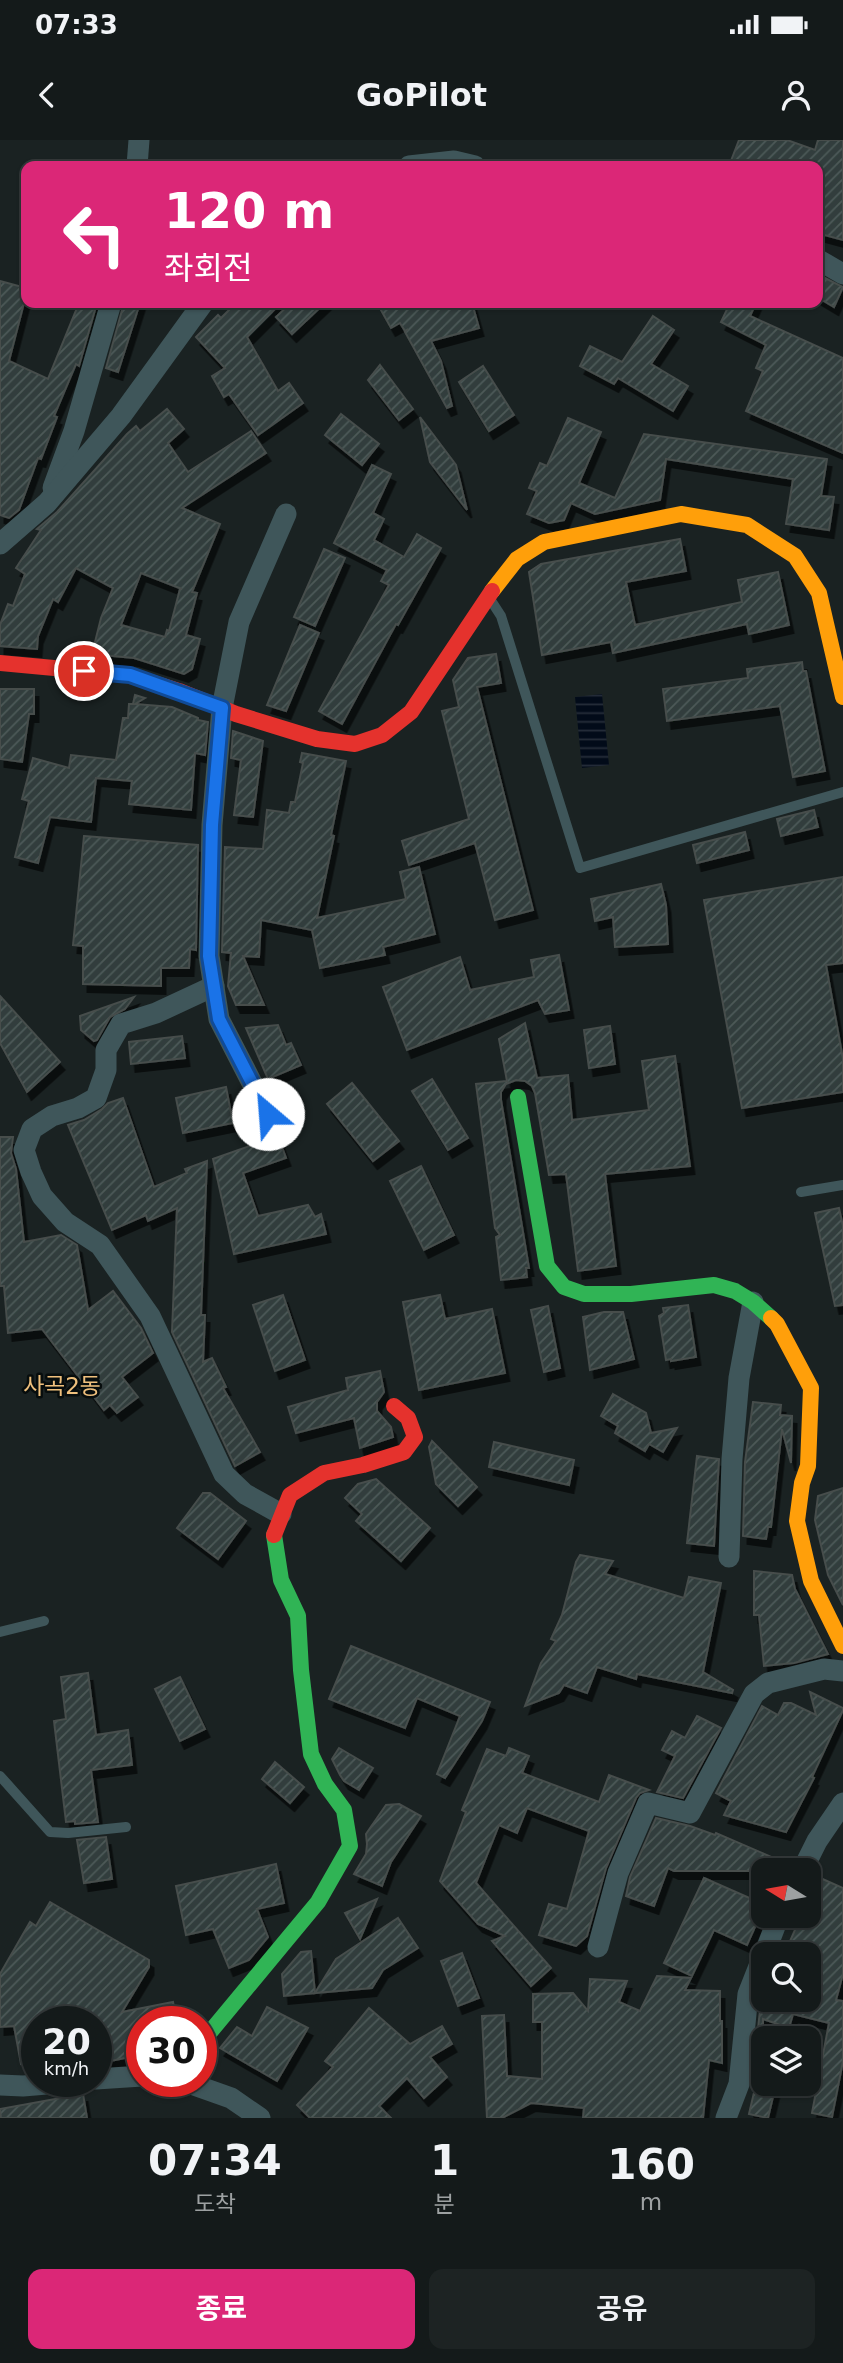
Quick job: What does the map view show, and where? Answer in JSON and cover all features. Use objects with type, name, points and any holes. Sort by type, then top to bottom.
[{"type":"street","points":[[137,161],[139,140]]},
{"type":"street","points":[[823,262],[843,274]]},
{"type":"street","points":[[47,503],[74,431],[110,308]]},
{"type":"street","points":[[0,544],[47,503],[121,416],[199,308]]},
{"type":"street","points":[[268,1114],[219,1019],[209,956],[212,825],[222,708],[239,622],[286,514]]},
{"type":"street","points":[[0,663],[130,675],[317,739],[355,744],[382,736],[411,712],[488,596],[517,559],[544,542],[681,514],[747,526],[796,556],[819,593],[843,697]]},
{"type":"street","points":[[214,986],[156,1013],[121,1024],[106,1050],[106,1070],[96,1098],[78,1108],[52,1116],[32,1129],[24,1150],[30,1172],[42,1196],[65,1222],[100,1245],[150,1317],[224,1474],[245,1494],[281,1514]]},
{"type":"street","points":[[519,1097],[547,1266],[564,1287],[584,1294],[631,1294],[714,1285],[735,1291],[753,1302],[776,1324],[811,1388],[808,1466],[802,1483],[797,1521],[811,1581],[843,1646]]},
{"type":"street","points":[[729,1557],[732,1459],[739,1378],[753,1302]]},
{"type":"street","points":[[217,2024],[318,1902],[351,1846],[344,1810],[325,1783],[311,1754],[300,1670],[298,1616],[281,1580],[273,1537],[290,1494],[324,1473],[404,1452],[415,1437],[408,1418],[394,1406]]},
{"type":"street","points":[[598,1947],[618,1872],[648,1802],[690,1814],[754,1694],[768,1683],[824,1670],[843,1671]]},
{"type":"street","points":[[808,1858],[843,1803]]},
{"type":"street","points":[[726,2118],[739,2084],[751,1986]]},
{"type":"street","points":[[0,2085],[21,2086]]},
{"type":"street","points":[[217,2093],[232,2098],[260,2118]]},
{"type":"lane","points":[[488,596],[502,616],[580,868],[843,792]]},
{"type":"lane","points":[[801,1192],[843,1185]]},
{"type":"lane","points":[[0,1632],[44,1620]]},
{"type":"lane","points":[[0,1776],[50,1832],[68,1833],[126,1827]]},
{"type":"water","points":[[602,694],[609,765],[582,768],[575,697]]},
{"type":"building","points":[[739,140],[787,140],[815,150],[818,140],[843,140],[843,240],[823,235],[823,161],[731,161]]},
{"type":"building","points":[[823,277],[843,287],[834,307],[823,301]]},
{"type":"building","points":[[0,281],[21,287],[23,308],[9,361],[48,379],[77,308],[96,308],[79,366],[76,364],[54,416],[57,417],[19,510],[9,518],[0,515]]},
{"type":"building","points":[[123,308],[138,308],[118,372],[106,368]]},
{"type":"building","points":[[231,308],[276,308],[247,337],[278,391],[289,383],[303,403],[258,435],[229,394],[224,397],[212,376],[225,368],[196,337],[218,315],[221,318]]},
{"type":"building","points":[[286,308],[320,308],[292,334],[276,317]]},
{"type":"building","points":[[380,308],[473,308],[479,328],[431,341],[441,361],[452,406],[447,408],[405,332],[408,329],[405,331],[400,323],[391,328]]},
{"type":"building","points":[[728,308],[754,308],[750,316],[843,358],[843,453],[746,411],[763,371],[756,368],[766,345],[721,322]]},
{"type":"building","points":[[653,316],[674,330],[651,364],[688,386],[673,411],[618,378],[614,384],[580,366],[590,346],[622,362]]},
{"type":"building","points":[[380,365],[413,409],[399,420],[368,380]]},
{"type":"building","points":[[483,366],[514,415],[489,431],[459,382]]},
{"type":"building","points":[[167,409],[184,429],[168,443],[188,472],[251,431],[266,453],[182,508],[220,524],[192,592],[197,593],[186,635],[200,639],[192,669],[184,674],[134,658],[92,654],[101,618],[113,588],[76,568],[58,602],[53,599],[38,636],[37,649],[0,646],[0,625],[8,604],[13,606],[25,574],[16,568],[41,530],[37,529],[57,512],[127,434],[136,426],[140,431]],"holes":[[[141,573],[182,589],[165,637],[121,625]]]},
{"type":"building","points":[[341,414],[379,444],[362,465],[325,435]]},
{"type":"building","points":[[420,417],[456,465],[467,510],[430,462]]},
{"type":"building","points":[[568,418],[601,432],[579,483],[615,498],[644,434],[827,459],[821,496],[834,497],[829,530],[786,524],[793,479],[666,459],[660,500],[595,514],[571,503],[564,520],[549,523],[527,514],[537,491],[529,488],[540,463],[547,466]]},
{"type":"building","points":[[372,465],[391,474],[373,513],[384,519],[374,540],[404,557],[417,534],[441,548],[342,724],[319,711],[389,585],[381,581],[387,570],[334,543]]},
{"type":"building","points":[[680,539],[686,571],[626,582],[635,625],[742,602],[738,580],[778,572],[789,625],[749,634],[747,624],[613,653],[611,642],[542,655],[529,572],[541,564]]},
{"type":"building","points":[[324,549],[345,558],[315,626],[294,617]]},
{"type":"building","points":[[300,625],[319,633],[286,711],[267,705]]},
{"type":"building","points":[[496,654],[501,683],[477,687],[533,910],[495,920],[475,843],[409,865],[402,841],[469,819],[442,711],[459,707],[453,680],[468,658]]},
{"type":"building","points":[[802,662],[825,771],[793,777],[780,706],[667,721],[663,689],[748,678],[747,669]]},
{"type":"building","points":[[0,689],[34,689],[34,714],[29,714],[22,762],[0,759]]},
{"type":"building","points":[[135,695],[145,698],[135,704],[172,707],[208,722],[205,755],[195,753],[191,810],[129,804],[132,781],[96,778],[91,822],[50,817],[38,863],[15,857],[29,801],[22,799],[33,758],[69,768],[71,755],[116,760],[123,718],[128,718],[129,704],[133,704]]},
{"type":"building","points":[[233,731],[263,741],[253,817],[234,815],[241,760],[231,758]]},
{"type":"building","points":[[302,753],[346,761],[317,918],[406,899],[400,872],[419,867],[435,934],[383,947],[385,955],[320,968],[312,930],[261,920],[259,957],[243,956],[264,1005],[236,1005],[228,986],[231,953],[222,952],[225,847],[263,849],[267,810],[289,813],[291,802],[295,802],[303,763],[300,762]]},
{"type":"building","points":[[814,810],[818,827],[781,836],[777,819]]},
{"type":"building","points":[[745,832],[749,850],[697,863],[693,845]]},
{"type":"building","points":[[84,836],[198,845],[196,950],[190,949],[189,968],[161,968],[161,986],[83,984],[83,946],[73,945]]},
{"type":"building","points":[[843,877],[843,963],[826,965],[843,1059],[843,1092],[742,1108],[704,900]]},
{"type":"building","points":[[661,884],[666,905],[668,944],[615,947],[613,917],[595,921],[591,899]]},
{"type":"building","points":[[559,955],[569,1010],[545,1014],[538,1000],[407,1050],[383,987],[460,957],[470,990],[534,977],[531,960]]},
{"type":"building","points":[[0,996],[60,1062],[27,1092],[0,1043]]},
{"type":"building","points":[[134,997],[125,1009],[110,1017],[97,1040],[94,1041],[81,1030],[80,1016]]},
{"type":"building","points":[[525,1023],[537,1078],[568,1075],[572,1120],[649,1110],[642,1061],[675,1056],[690,1166],[605,1174],[616,1266],[578,1271],[566,1174],[549,1175],[535,1093],[532,1086],[525,1081],[516,1080],[506,1084],[501,1092],[501,1100],[529,1268],[526,1268],[527,1277],[501,1280],[496,1237],[500,1235],[495,1228],[476,1084],[507,1081],[499,1039]]},
{"type":"building","points":[[278,1025],[286,1045],[291,1043],[301,1065],[268,1079],[246,1028]]},
{"type":"building","points":[[610,1026],[615,1064],[589,1068],[584,1030]]},
{"type":"building","points":[[182,1036],[185,1058],[131,1064],[129,1042]]},
{"type":"building","points":[[432,1079],[468,1138],[448,1150],[412,1091]]},
{"type":"building","points":[[352,1083],[399,1141],[373,1161],[327,1104]]},
{"type":"building","points":[[226,1087],[233,1123],[183,1133],[176,1098]]},
{"type":"building","points":[[123,1098],[154,1187],[187,1173],[185,1169],[207,1161],[201,1315],[205,1315],[203,1362],[212,1358],[226,1387],[223,1388],[260,1452],[235,1466],[172,1332],[177,1208],[148,1221],[146,1215],[112,1230],[68,1125],[84,1120],[108,1103]]},
{"type":"building","points":[[278,1136],[286,1158],[243,1173],[258,1216],[308,1205],[315,1217],[321,1214],[326,1234],[234,1254],[213,1159]]},
{"type":"building","points":[[0,1137],[13,1137],[11,1153],[16,1169],[24,1242],[61,1235],[77,1245],[88,1310],[113,1291],[141,1328],[153,1353],[122,1377],[138,1397],[117,1413],[110,1405],[104,1410],[42,1329],[8,1333],[4,1286],[0,1286]]},
{"type":"building","points":[[421,1166],[454,1235],[424,1250],[390,1181]]},
{"type":"building","points":[[839,1208],[843,1226],[843,1305],[835,1306],[815,1213]]},
{"type":"building","points":[[283,1295],[305,1360],[275,1371],[253,1305]]},
{"type":"building","points":[[440,1295],[445,1319],[492,1309],[505,1373],[419,1390],[403,1302]]},
{"type":"building","points":[[688,1305],[696,1357],[666,1360],[659,1316],[664,1313],[663,1308]]},
{"type":"building","points":[[548,1306],[560,1368],[544,1372],[531,1310]]},
{"type":"building","points":[[604,1312],[623,1312],[634,1359],[590,1370],[583,1317]]},
{"type":"building","points":[[380,1371],[384,1392],[377,1402],[377,1411],[391,1427],[393,1437],[360,1448],[354,1418],[296,1433],[288,1407],[348,1390],[346,1378]]},
{"type":"building","points":[[613,1394],[646,1413],[651,1433],[677,1428],[663,1452],[649,1444],[645,1451],[615,1433],[618,1426],[601,1416]]},
{"type":"building","points":[[753,1402],[781,1405],[780,1415],[792,1416],[791,1463],[782,1429],[771,1527],[768,1527],[766,1539],[743,1536],[745,1462]]},
{"type":"building","points":[[432,1441],[477,1487],[458,1506],[436,1484],[429,1447]]},
{"type":"building","points":[[494,1442],[574,1460],[569,1485],[489,1467]]},
{"type":"building","points":[[697,1456],[719,1459],[714,1546],[687,1543]]},
{"type":"building","points":[[376,1479],[430,1528],[401,1561],[356,1521],[362,1514],[345,1498],[358,1484]]},
{"type":"building","points":[[843,1488],[843,1605],[828,1575],[815,1520],[818,1496]]},
{"type":"building","points":[[203,1493],[210,1493],[246,1521],[218,1559],[177,1528]]},
{"type":"building","points":[[580,1555],[613,1561],[605,1574],[684,1598],[689,1577],[721,1583],[703,1672],[733,1690],[732,1693],[637,1674],[636,1679],[597,1667],[587,1693],[564,1685],[559,1693],[525,1706],[541,1663],[556,1641],[551,1639],[562,1615]]},
{"type":"building","points":[[754,1571],[792,1575],[795,1589],[828,1654],[794,1663],[764,1666],[759,1615],[754,1615]]},
{"type":"building","points":[[351,1646],[490,1702],[482,1721],[445,1778],[437,1774],[460,1716],[417,1698],[405,1728],[329,1699]]},
{"type":"building","points":[[88,1673],[96,1735],[128,1730],[132,1765],[91,1770],[98,1822],[75,1824],[75,1821],[66,1822],[54,1721],[66,1719],[61,1677]]},
{"type":"building","points":[[180,1677],[205,1729],[180,1741],[155,1689]]},
{"type":"building","points":[[810,1692],[843,1710],[812,1777],[814,1778],[786,1832],[724,1815],[731,1801],[716,1793],[762,1706],[778,1715],[784,1703],[791,1703],[816,1715]]},
{"type":"building","points":[[697,1716],[721,1728],[683,1798],[657,1792],[675,1756],[662,1750],[672,1731],[685,1738]]},
{"type":"building","points":[[339,1748],[373,1768],[359,1790],[344,1781],[332,1759]]},
{"type":"building","points":[[509,1748],[529,1756],[522,1773],[599,1802],[609,1775],[649,1790],[640,1793],[636,1798],[606,1868],[587,1936],[576,1946],[539,1935],[549,1904],[567,1909],[589,1831],[527,1808],[517,1833],[499,1825],[476,1883],[551,1968],[531,1986],[492,1941],[505,1936],[478,1924],[440,1881],[466,1812],[462,1810],[487,1749],[506,1756]]},
{"type":"building","points":[[275,1762],[304,1787],[290,1803],[262,1779]]},
{"type":"building","points":[[399,1804],[421,1816],[391,1862],[382,1886],[354,1874],[366,1854],[366,1834],[386,1805]]},
{"type":"building","points":[[656,1818],[715,1835],[716,1833],[774,1858],[751,1858],[751,1871],[674,1871],[668,1868],[654,1906],[626,1896],[630,1877]]},
{"type":"building","points":[[106,1837],[112,1879],[84,1883],[77,1840]]},
{"type":"building","points":[[276,1864],[284,1903],[257,1909],[268,1937],[249,1960],[229,1968],[213,1929],[186,1935],[176,1886]]},
{"type":"building","points":[[704,1878],[751,1899],[751,1928],[755,1928],[747,1945],[714,1930],[692,1976],[664,1963]]},
{"type":"building","points":[[821,1878],[843,1888],[843,1974],[836,2000],[843,2001],[843,2061],[832,2117],[812,2113],[815,2096],[821,2096],[821,2065],[829,2023],[793,2014],[790,2026],[763,2019],[763,2026],[758,2026],[760,2012],[821,2012],[821,1942],[790,1942],[796,1928],[821,1928]]},
{"type":"building","points":[[377,1899],[360,1939],[345,1913]]},
{"type":"building","points":[[50,1902],[149,1960],[149,1967],[122,2012],[126,2011],[126,2058],[112,2061],[112,2006],[21,2006],[21,2064],[14,2026],[0,2027],[0,1974],[30,1922],[36,1926]]},
{"type":"building","points":[[398,1918],[418,1948],[383,1970],[372,1988],[315,1993],[336,1959]]},
{"type":"building","points":[[311,1951],[315,1993],[284,1996],[282,1974],[301,1952]]},
{"type":"building","points":[[462,1953],[479,1998],[458,2006],[441,1961]]},
{"type":"building","points":[[657,1976],[691,1978],[685,1990],[720,1991],[722,2063],[709,2060],[703,2118],[583,2118],[584,2108],[531,2103],[502,2118],[487,2118],[482,2016],[504,2015],[507,2076],[542,2079],[542,2022],[533,2022],[533,1994],[573,1993],[588,2011],[590,1979],[627,1981],[619,2002],[640,2011]]},
{"type":"building","points":[[173,2002],[174,2006],[153,2006]]},
{"type":"building","points":[[267,2007],[308,2028],[277,2081],[220,2048],[237,2027],[252,2036]]},
{"type":"building","points":[[369,2008],[410,2044],[442,2026],[452,2044],[430,2057],[447,2077],[424,2098],[407,2078],[379,2106],[391,2118],[310,2118],[297,2105],[333,2067],[325,2061]]},
{"type":"building","points":[[753,2096],[773,2096],[768,2118],[749,2114]]},
{"type":"building","points":[[66,2097],[84,2097],[87,2118],[1,2118],[0,2109]]},
{"type":"traffic: fast","points":[[518,1097],[547,1266],[564,1287],[584,1294],[631,1294],[714,1285],[735,1291],[771,1318]]},
{"type":"traffic: fast","points":[[217,2024],[318,1902],[350,1846],[344,1810],[325,1784],[311,1754],[298,1616],[281,1580],[274,1535]]},
{"type":"traffic: slow","points":[[492,591],[517,559],[544,542],[681,514],[747,525],[795,556],[819,593],[843,697]]},
{"type":"traffic: slow","points":[[771,1318],[777,1324],[811,1388],[808,1466],[802,1483],[797,1521],[811,1581],[843,1646]]},
{"type":"traffic: jam","points":[[0,663],[129,675],[236,714],[317,739],[355,744],[382,735],[411,712],[492,591]]},
{"type":"traffic: jam","points":[[274,1535],[290,1495],[324,1473],[363,1465],[404,1452],[415,1437],[408,1418],[394,1406]]},
{"type":"district","name":"사곡2동","points":[[62,1386]]},
{"type":"route","points":[[84,671],[130,675],[222,708],[212,825],[209,956],[219,1019],[268,1114]]}]
